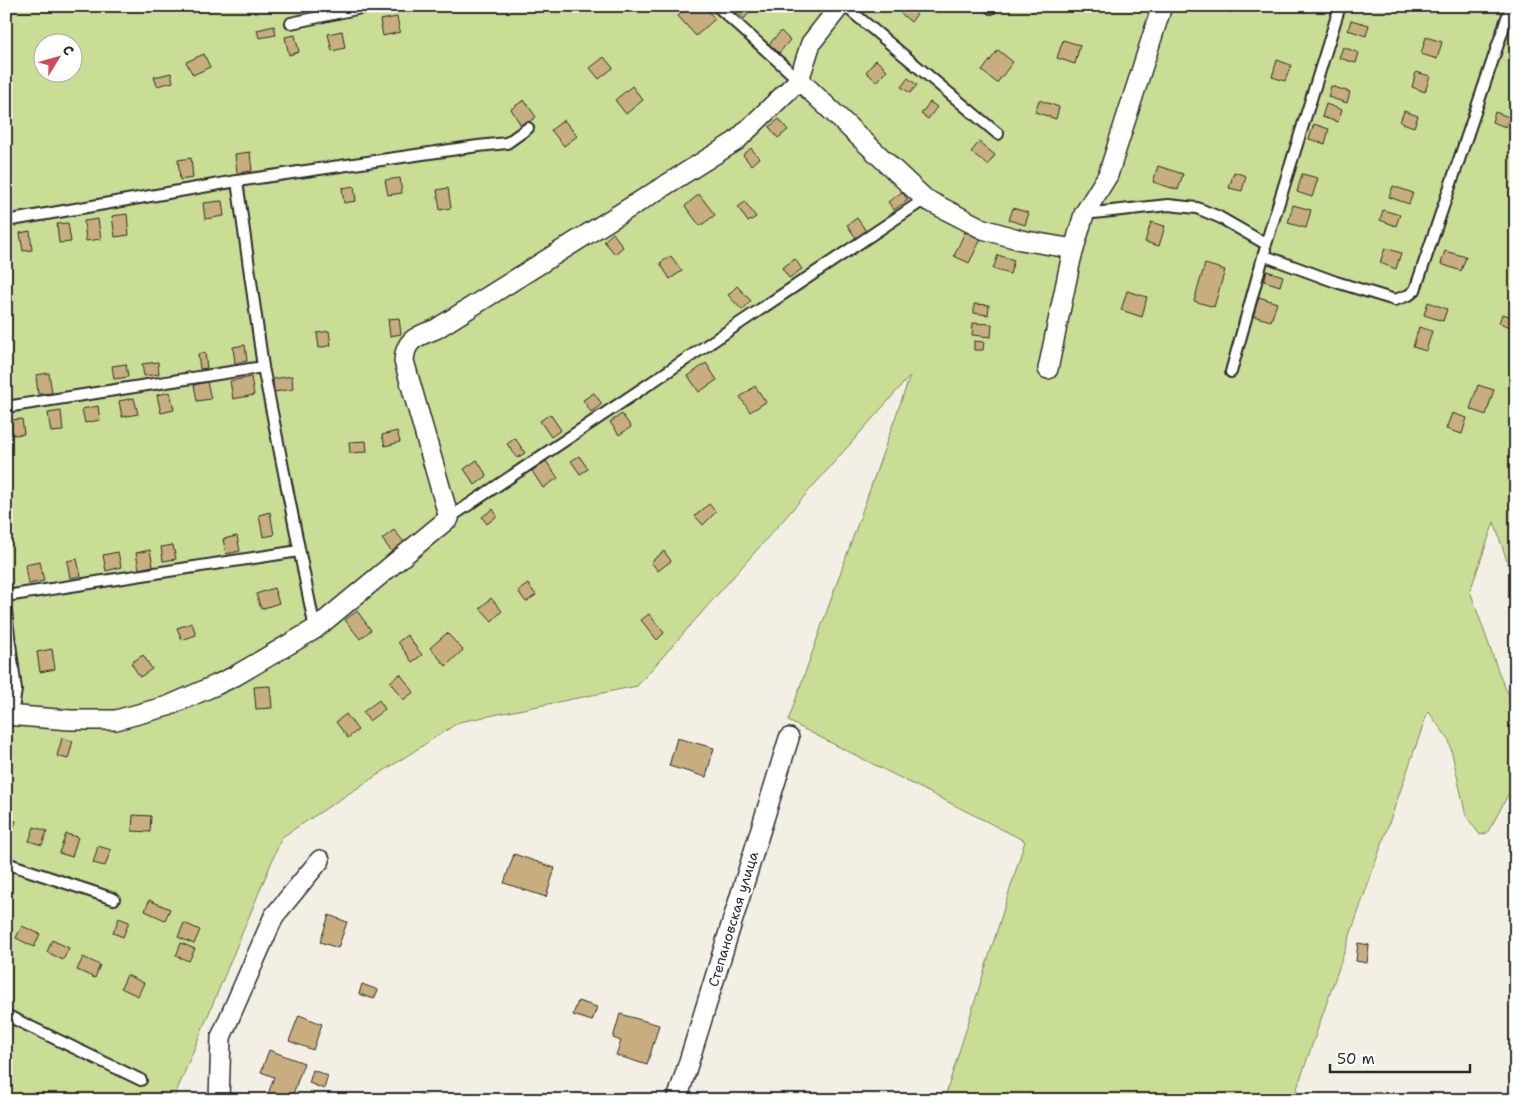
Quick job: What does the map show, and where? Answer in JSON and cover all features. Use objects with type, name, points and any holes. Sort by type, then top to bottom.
[{"type":"street","points":[[9,715],[70,720],[116,720],[168,706],[235,676],[315,630],[449,518],[404,361],[405,351],[409,343],[419,335],[436,328],[736,141],[799,80],[811,43],[840,6]]},
{"type":"street","points":[[1048,369],[1074,249],[1084,214],[1108,175],[1162,6]]},
{"type":"street","points":[[799,80],[925,200],[983,229],[1021,240],[1074,249]]},
{"type":"street","name":"Степановская улица","points":[[677,1100],[789,738]]},
{"type":"street","points":[[219,1100],[221,1037],[274,916],[320,860]]},
{"type":"lane","points":[[291,23],[370,6]]},
{"type":"lane","points":[[718,6],[799,80]]},
{"type":"lane","points":[[845,6],[998,134]]},
{"type":"lane","points":[[1231,372],[1265,256],[1266,244],[1340,6]]},
{"type":"lane","points":[[1265,256],[1336,282],[1395,300],[1409,296],[1415,290],[1512,6]]},
{"type":"lane","points":[[6,221],[237,181],[478,146],[507,144],[528,128]]},
{"type":"lane","points":[[237,181],[263,367],[315,630]]},
{"type":"lane","points":[[449,518],[925,200]]},
{"type":"lane","points":[[1084,214],[1168,205],[1197,208],[1219,217],[1266,244]]},
{"type":"lane","points":[[6,407],[263,367]]},
{"type":"lane","points":[[6,596],[299,551]]},
{"type":"lane","points":[[6,613],[16,690],[9,715]]},
{"type":"lane","points":[[6,863],[114,899]]},
{"type":"lane","points":[[6,1015],[141,1080]]},
{"type":"green space","points":[[6,6],[1516,6],[1516,588],[1494,522],[1470,591],[1501,679],[1516,710],[1516,780],[1487,833],[1480,835],[1466,816],[1449,740],[1428,711],[1293,1100],[944,1100],[1025,841],[788,721],[910,376],[637,686],[459,722],[282,837],[173,1100],[6,1100]]},
{"type":"building","points":[[689,6],[704,6],[715,19],[696,36],[678,16]]},
{"type":"building","points":[[740,6],[751,6],[753,8],[744,19],[735,12]]},
{"type":"building","points":[[904,6],[908,6],[917,14],[911,22],[899,12]]},
{"type":"building","points":[[1212,6],[1234,6],[1232,13]]},
{"type":"building","points":[[397,17],[400,32],[383,36],[380,20]]},
{"type":"building","points":[[1351,20],[1369,25],[1366,36],[1348,30]]},
{"type":"building","points":[[274,26],[276,35],[259,38],[257,30]]},
{"type":"building","points":[[342,31],[345,48],[332,51],[328,34]]},
{"type":"building","points":[[781,31],[790,40],[779,53],[769,44]]},
{"type":"building","points":[[295,35],[299,52],[289,55],[285,37]]},
{"type":"building","points":[[1426,37],[1442,42],[1437,59],[1421,54]]},
{"type":"building","points":[[1063,40],[1080,45],[1075,64],[1057,58]]},
{"type":"building","points":[[1343,47],[1359,53],[1356,63],[1339,58]]},
{"type":"building","points":[[998,50],[1013,62],[997,83],[982,71]]},
{"type":"building","points":[[204,54],[210,67],[193,75],[186,62]]},
{"type":"building","points":[[604,57],[613,68],[599,79],[590,68]]},
{"type":"building","points":[[876,60],[887,70],[877,82],[866,72]]},
{"type":"building","points":[[1277,60],[1291,65],[1285,81],[1272,77]]},
{"type":"building","points":[[1416,72],[1430,76],[1425,92],[1412,87]]},
{"type":"building","points":[[171,73],[173,82],[157,86],[154,77]]},
{"type":"building","points":[[908,78],[917,85],[910,93],[901,87]]},
{"type":"building","points":[[632,86],[643,100],[626,114],[615,100]]},
{"type":"building","points":[[1331,86],[1350,92],[1347,103],[1328,97]]},
{"type":"building","points":[[524,100],[536,117],[522,127],[511,109]]},
{"type":"building","points":[[1039,100],[1059,107],[1056,119],[1035,112]]},
{"type":"building","points":[[930,102],[937,107],[928,119],[921,114]]},
{"type":"building","points":[[1326,104],[1342,110],[1338,122],[1322,117]]},
{"type":"building","points":[[1404,111],[1418,116],[1414,127],[1400,122]]},
{"type":"building","points":[[1495,112],[1509,117],[1506,127],[1492,122]]},
{"type":"building","points":[[779,119],[788,130],[778,138],[769,127]]},
{"type":"building","points":[[564,120],[577,136],[564,146],[551,130]]},
{"type":"building","points":[[1314,124],[1329,129],[1325,144],[1309,139]]},
{"type":"building","points":[[979,142],[995,155],[988,165],[971,152]]},
{"type":"building","points":[[751,148],[759,158],[751,165],[743,155]]},
{"type":"building","points":[[250,152],[252,171],[237,173],[235,154]]},
{"type":"building","points":[[191,158],[193,178],[180,180],[178,160]]},
{"type":"building","points":[[1158,166],[1183,174],[1178,190],[1153,182]]},
{"type":"building","points":[[1234,172],[1246,176],[1242,191],[1229,188]]},
{"type":"building","points":[[1302,174],[1318,178],[1312,197],[1297,192]]},
{"type":"building","points":[[400,178],[402,193],[388,195],[385,180]]},
{"type":"building","points":[[354,186],[356,201],[344,203],[342,188]]},
{"type":"building","points":[[1393,186],[1413,193],[1409,204],[1389,197]]},
{"type":"building","points":[[448,188],[451,208],[440,210],[437,190]]},
{"type":"building","points":[[902,192],[908,200],[894,210],[888,202]]},
{"type":"building","points":[[699,194],[715,215],[700,226],[685,206]]},
{"type":"building","points":[[222,201],[224,216],[205,219],[203,203]]},
{"type":"building","points":[[745,202],[756,217],[748,222],[738,207]]},
{"type":"building","points":[[1293,205],[1311,210],[1306,228],[1288,223]]},
{"type":"building","points":[[1013,208],[1029,213],[1025,225],[1009,220]]},
{"type":"building","points":[[1383,210],[1400,215],[1396,226],[1380,220]]},
{"type":"building","points":[[127,214],[129,235],[115,237],[112,216]]},
{"type":"building","points":[[857,218],[866,231],[856,238],[847,225]]},
{"type":"building","points":[[98,219],[101,239],[86,241],[84,221]]},
{"type":"building","points":[[1151,222],[1165,226],[1159,246],[1145,242]]},
{"type":"building","points":[[68,223],[71,242],[59,243],[57,224]]},
{"type":"building","points":[[30,231],[32,250],[23,251],[20,233]]},
{"type":"building","points":[[965,232],[981,239],[969,263],[954,256]]},
{"type":"building","points":[[613,233],[623,247],[615,254],[604,241]]},
{"type":"building","points":[[1385,248],[1401,253],[1396,269],[1380,263]]},
{"type":"building","points":[[1445,251],[1466,257],[1461,271],[1441,264]]},
{"type":"building","points":[[998,255],[1014,260],[1010,274],[993,269]]},
{"type":"building","points":[[671,256],[682,271],[670,279],[660,263]]},
{"type":"building","points":[[795,259],[802,269],[789,278],[782,268]]},
{"type":"building","points":[[1205,264],[1225,270],[1214,307],[1194,301]]},
{"type":"building","points":[[1267,271],[1283,276],[1280,286],[1264,281]]},
{"type":"building","points":[[737,286],[751,301],[742,310],[728,295]]},
{"type":"building","points":[[1127,291],[1147,297],[1142,317],[1121,310]]},
{"type":"building","points":[[1259,297],[1277,303],[1271,321],[1253,316]]},
{"type":"building","points":[[1428,302],[1447,309],[1443,321],[1424,315]]},
{"type":"building","points":[[974,304],[989,305],[988,315],[974,313]]},
{"type":"building","points":[[1502,314],[1516,318],[1516,329],[1499,323]]},
{"type":"building","points":[[399,318],[401,334],[390,336],[388,319]]},
{"type":"building","points":[[973,323],[992,324],[991,337],[972,335]]},
{"type":"building","points":[[1419,327],[1432,331],[1426,351],[1413,347]]},
{"type":"building","points":[[329,331],[331,345],[319,348],[317,333]]},
{"type":"building","points":[[974,341],[984,342],[983,350],[974,350]]},
{"type":"building","points":[[245,345],[247,361],[235,363],[233,347]]},
{"type":"building","points":[[205,353],[207,368],[200,369],[198,354]]},
{"type":"building","points":[[158,362],[159,374],[144,376],[142,364]]},
{"type":"building","points":[[706,363],[717,380],[699,392],[688,376]]},
{"type":"building","points":[[126,364],[128,377],[114,379],[112,366]]},
{"type":"building","points":[[49,373],[52,393],[38,394],[36,375]]},
{"type":"building","points":[[292,376],[293,389],[274,392],[273,379]]},
{"type":"building","points":[[251,377],[254,395],[233,399],[230,381]]},
{"type":"building","points":[[207,382],[211,399],[197,401],[194,385]]},
{"type":"building","points":[[1478,385],[1494,390],[1486,415],[1470,409]]},
{"type":"building","points":[[755,386],[766,402],[750,412],[740,397]]},
{"type":"building","points":[[170,392],[174,410],[161,413],[157,395]]},
{"type":"building","points":[[594,393],[602,404],[591,412],[583,400]]},
{"type":"building","points":[[134,398],[138,414],[122,417],[119,401]]},
{"type":"building","points":[[98,406],[100,420],[85,423],[82,409]]},
{"type":"building","points":[[61,411],[63,431],[51,432],[48,413]]},
{"type":"building","points":[[1452,413],[1467,418],[1462,434],[1446,429]]},
{"type":"building","points":[[550,414],[561,430],[551,437],[540,421]]},
{"type":"building","points":[[622,414],[631,427],[619,435],[610,422]]},
{"type":"building","points":[[22,419],[24,434],[13,435],[11,420]]},
{"type":"building","points":[[397,431],[400,442],[385,446],[382,435]]},
{"type":"building","points":[[515,438],[525,453],[517,458],[507,444]]},
{"type":"building","points":[[366,441],[367,452],[350,453],[349,442]]},
{"type":"building","points":[[579,456],[588,469],[580,474],[571,461]]},
{"type":"building","points":[[477,460],[487,476],[475,485],[464,469]]},
{"type":"building","points":[[546,461],[558,478],[543,488],[532,471]]},
{"type":"building","points":[[709,504],[716,512],[703,525],[695,516]]},
{"type":"building","points":[[493,509],[497,516],[487,524],[482,517]]},
{"type":"building","points":[[270,512],[274,535],[263,537],[259,515]]},
{"type":"building","points":[[394,530],[404,542],[392,552],[382,539]]},
{"type":"building","points":[[237,536],[240,551],[226,554],[223,539]]},
{"type":"building","points":[[173,545],[176,559],[163,561],[161,547]]},
{"type":"building","points":[[150,550],[153,566],[139,569],[136,553]]},
{"type":"building","points":[[664,551],[671,561],[658,571],[651,562]]},
{"type":"building","points":[[118,552],[121,567],[106,571],[103,555]]},
{"type":"building","points":[[77,559],[81,576],[70,578],[67,561]]},
{"type":"building","points":[[40,562],[44,581],[28,584],[25,565]]},
{"type":"building","points":[[528,584],[536,595],[526,602],[518,591]]},
{"type":"building","points":[[274,588],[279,603],[261,609],[256,594]]},
{"type":"building","points":[[491,598],[502,611],[492,621],[480,608]]},
{"type":"building","points":[[357,611],[371,630],[360,639],[345,620]]},
{"type":"building","points":[[649,614],[664,633],[657,640],[641,620]]},
{"type":"building","points":[[192,623],[196,635],[182,640],[177,628]]},
{"type":"building","points":[[447,633],[463,650],[446,666],[430,648]]},
{"type":"building","points":[[407,635],[422,655],[412,662],[398,642]]},
{"type":"building","points":[[52,649],[55,669],[40,672],[37,652]]},
{"type":"building","points":[[143,655],[152,669],[140,677],[131,663]]},
{"type":"building","points":[[400,674],[414,692],[403,700],[390,682]]},
{"type":"building","points":[[270,686],[272,708],[256,709],[254,687]]},
{"type":"building","points":[[379,700],[385,709],[369,721],[363,712]]},
{"type":"building","points":[[346,714],[358,730],[348,738],[336,722]]},
{"type":"building","points":[[62,738],[73,741],[68,759],[57,756]]},
{"type":"building","points":[[677,738],[714,748],[706,777],[669,766]]},
{"type":"building","points":[[133,815],[151,816],[150,832],[132,831]]},
{"type":"building","points":[[6,818],[16,821],[11,835],[6,834]]},
{"type":"building","points":[[34,827],[47,831],[42,845],[29,841]]},
{"type":"building","points":[[66,834],[78,837],[72,857],[59,853]]},
{"type":"building","points":[[98,846],[111,850],[105,866],[93,863]]},
{"type":"building","points":[[514,854],[555,868],[546,897],[504,883]]},
{"type":"building","points":[[149,900],[170,909],[165,920],[145,911]]},
{"type":"building","points":[[329,915],[347,922],[338,948],[320,942]]},
{"type":"building","points":[[119,918],[129,922],[123,937],[113,933]]},
{"type":"building","points":[[184,923],[200,930],[194,944],[178,937]]},
{"type":"building","points":[[22,926],[40,934],[34,947],[16,938]]},
{"type":"building","points":[[52,940],[69,948],[63,960],[47,952]]},
{"type":"building","points":[[181,943],[195,949],[189,961],[176,956]]},
{"type":"building","points":[[1358,943],[1369,945],[1367,963],[1356,961]]},
{"type":"building","points":[[83,957],[100,965],[95,978],[77,970]]},
{"type":"building","points":[[127,975],[144,983],[138,996],[121,988]]},
{"type":"building","points":[[362,984],[378,990],[374,999],[359,994]]},
{"type":"building","points":[[578,1001],[597,1007],[592,1021],[573,1015]]},
{"type":"building","points":[[620,1014],[659,1025],[647,1065],[616,1055],[621,1041],[613,1038]]},
{"type":"building","points":[[299,1015],[322,1024],[313,1050],[289,1041]]},
{"type":"building","points":[[269,1050],[304,1063],[291,1100],[266,1100],[274,1077],[261,1072]]},
{"type":"building","points":[[313,1070],[328,1076],[324,1089],[309,1083]]},
{"type":"building","points":[[420,1094],[435,1100],[417,1100]]}]
